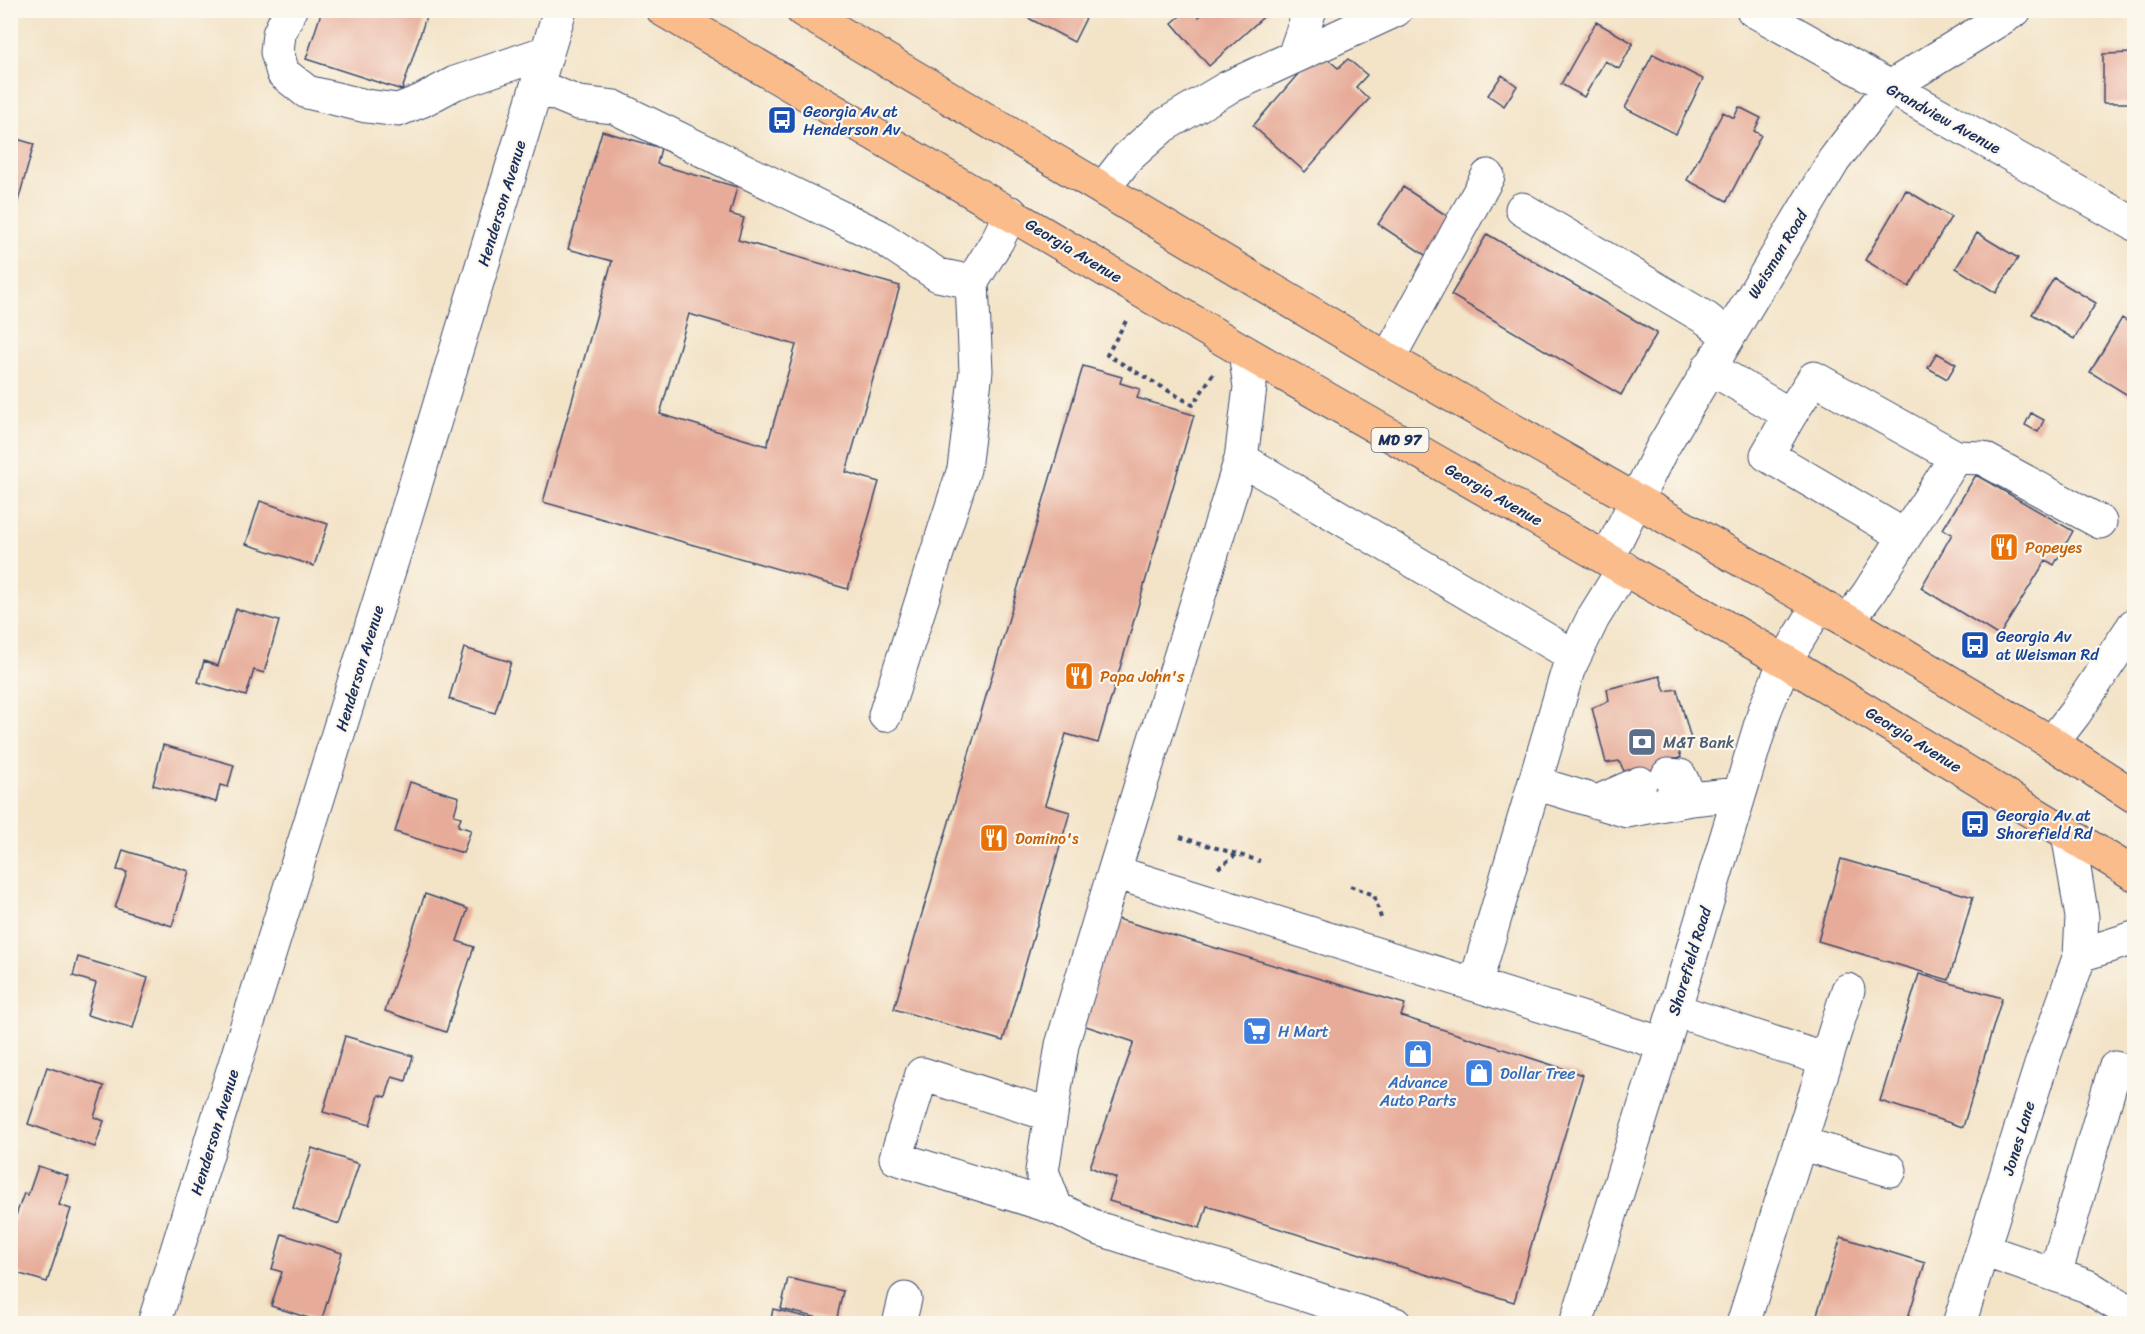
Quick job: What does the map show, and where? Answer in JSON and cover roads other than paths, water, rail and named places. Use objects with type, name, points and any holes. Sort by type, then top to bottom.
[{"type":"main road","name":"Georgia Avenue","points":[[663,10],[1245,351],[1785,661],[2134,874]]},
{"type":"main road","points":[[802,10],[1388,359],[1848,621],[2052,743],[2134,796]]},
{"type":"street","points":[[290,10],[279,34],[277,52],[284,73],[307,92],[366,106],[398,110],[455,83],[547,52]]},
{"type":"street","name":"Henderson Avenue","points":[[154,1323],[339,734],[560,10]]},
{"type":"street","points":[[1294,56],[1310,10]]},
{"type":"street","points":[[1103,189],[1127,158],[1163,126],[1227,88],[1396,10]]},
{"type":"street","name":"Grandview Avenue","points":[[1753,10],[2134,224]]},
{"type":"street","name":"Weisman Road","points":[[1475,985],[1574,656],[1593,618],[1615,564],[1636,500],[1661,450],[1834,160],[1890,87],[2016,10]]},
{"type":"street","points":[[537,86],[578,103],[614,107],[879,236],[938,275],[972,282]]},
{"type":"street","points":[[1388,359],[1488,176]]},
{"type":"street","points":[[1522,209],[1707,319],[1728,336]]},
{"type":"street","points":[[885,715],[964,468],[976,371],[972,282],[1011,213]]},
{"type":"street","points":[[1056,1208],[1042,1171],[1062,1045],[1241,459],[1250,387],[1245,351]]},
{"type":"street","points":[[1709,367],[1791,415]]},
{"type":"street","points":[[1905,536],[1767,455],[1814,378],[1956,457],[1982,458],[2100,522]]},
{"type":"street","points":[[1848,621],[1868,594],[1956,457]]},
{"type":"street","points":[[1241,459],[1574,656]]},
{"type":"street","name":"Shorefield Road","points":[[1576,1323],[1675,1010],[1765,710],[1785,661],[1819,605]]},
{"type":"street","points":[[2052,743],[2134,625]]},
{"type":"street","points":[[1598,802],[1654,779],[1680,776],[1691,799]]},
{"type":"street","points":[[1534,783],[1627,811],[1691,799],[1739,794]]},
{"type":"street","name":"Jones Lane","points":[[1959,1323],[2041,1065],[2080,955],[2082,917],[2067,833]]},
{"type":"street","points":[[1114,872],[1664,1044]]},
{"type":"street","points":[[2080,955],[2134,938]]},
{"type":"street","points":[[1743,1323],[1848,990]]},
{"type":"street","points":[[1675,1010],[1826,1060]]},
{"type":"street","points":[[2055,1275],[2115,1068],[2134,1074]]},
{"type":"street","points":[[1051,1114],[922,1074],[896,1158],[1056,1208],[1097,1228],[1395,1323]]},
{"type":"street","points":[[1800,1143],[1890,1170]]},
{"type":"street","points":[[1983,1250],[2087,1286],[2134,1315]]},
{"type":"place","name":"Georgia Av at Henderson Av","points":[[782,120]]},
{"type":"place","name":"Popeyes","points":[[2004,547]]},
{"type":"place","name":"Georgia Av at Weisman Rd","points":[[1975,645]]},
{"type":"place","name":"Papa John's","points":[[1079,676]]},
{"type":"place","name":"M&T Bank","points":[[1642,742]]},
{"type":"place","name":"Georgia Av at Shorefield Rd","points":[[1975,824]]},
{"type":"place","name":"Domino's","points":[[994,838]]},
{"type":"place","name":"H Mart","points":[[1257,1031]]},
{"type":"place","name":"Advance Auto Parts","points":[[1418,1054]]},
{"type":"place","name":"Dollar Tree","points":[[1479,1073]]}]
